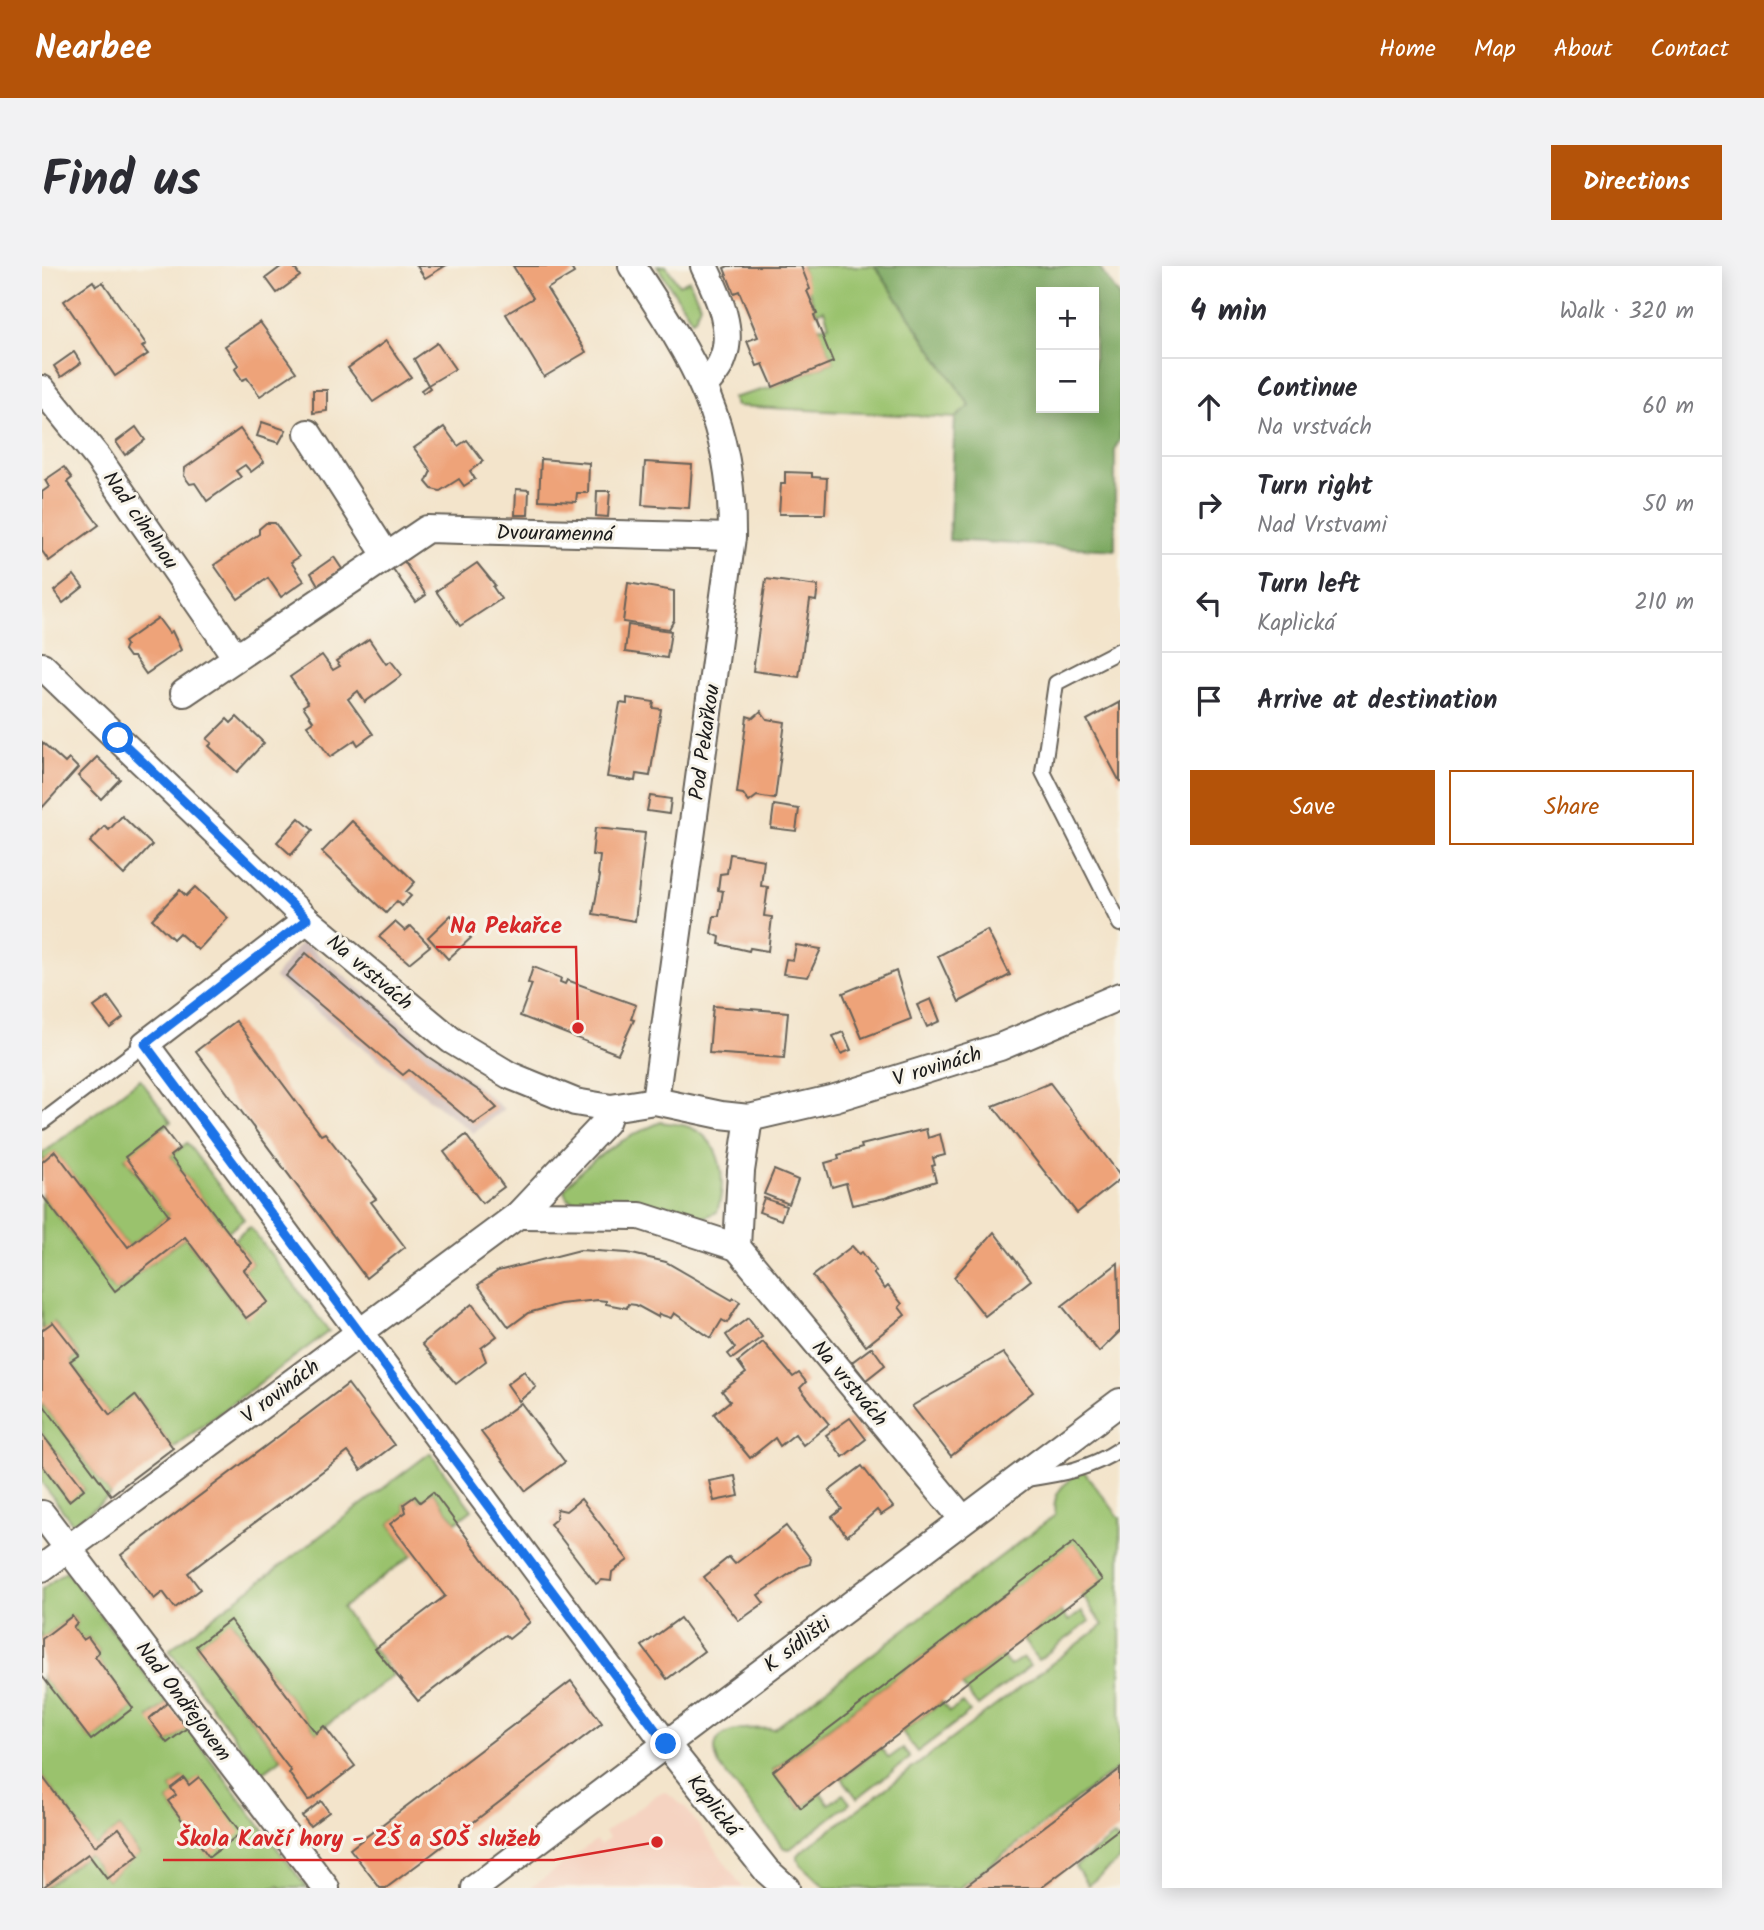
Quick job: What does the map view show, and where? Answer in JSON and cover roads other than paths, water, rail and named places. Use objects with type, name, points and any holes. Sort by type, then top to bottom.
[{"type":"street","name":"Pod Pekařkou","points":[[632,266],[669,323],[704,386],[720,427],[729,467],[732,537],[655,1101]]},
{"type":"street","points":[[704,266],[719,299],[725,337],[723,359],[704,386]]},
{"type":"street","name":"Nad cihelnou","points":[[42,390],[98,458],[234,656]]},
{"type":"street","points":[[308,433],[386,555]]},
{"type":"street","name":"Dvouramenná","points":[[184,693],[234,656],[427,529],[732,537]]},
{"type":"street","name":"Na vrstvách","points":[[42,666],[307,919],[451,1041],[541,1090],[575,1102],[611,1108]]},
{"type":"street","points":[[145,1044],[307,919]]},
{"type":"street","name":"V rovinách","points":[[42,1568],[518,1215],[606,1122],[611,1108],[655,1101],[720,1115],[749,1118],[835,1098],[1000,1047],[1120,996]]},
{"type":"street","name":"Kaplická","points":[[145,1044],[666,1744],[767,1871],[786,1888]]},
{"type":"street","points":[[518,1215],[640,1216],[737,1247],[749,1118]]},
{"type":"street","name":"Na vrstvách","points":[[737,1247],[963,1519]]},
{"type":"street","name":"K sídlišti","points":[[475,1888],[1120,1402]]},
{"type":"street","name":"Nad Ondřejovem","points":[[42,1514],[326,1888]]},
{"type":"lane","points":[[1120,650],[1056,683],[1043,772],[1120,924]]},
{"type":"lane","points":[[42,1122],[145,1044]]},
{"type":"lane","points":[[1017,1480],[1070,1473],[1091,1466],[1120,1448]]},
{"type":"place","name":"Na Pekařce","points":[[578,1028]]},
{"type":"place","name":"Škola Kavčí hory - ZŠ a SOŠ služeb","points":[[657,1842]]}]
